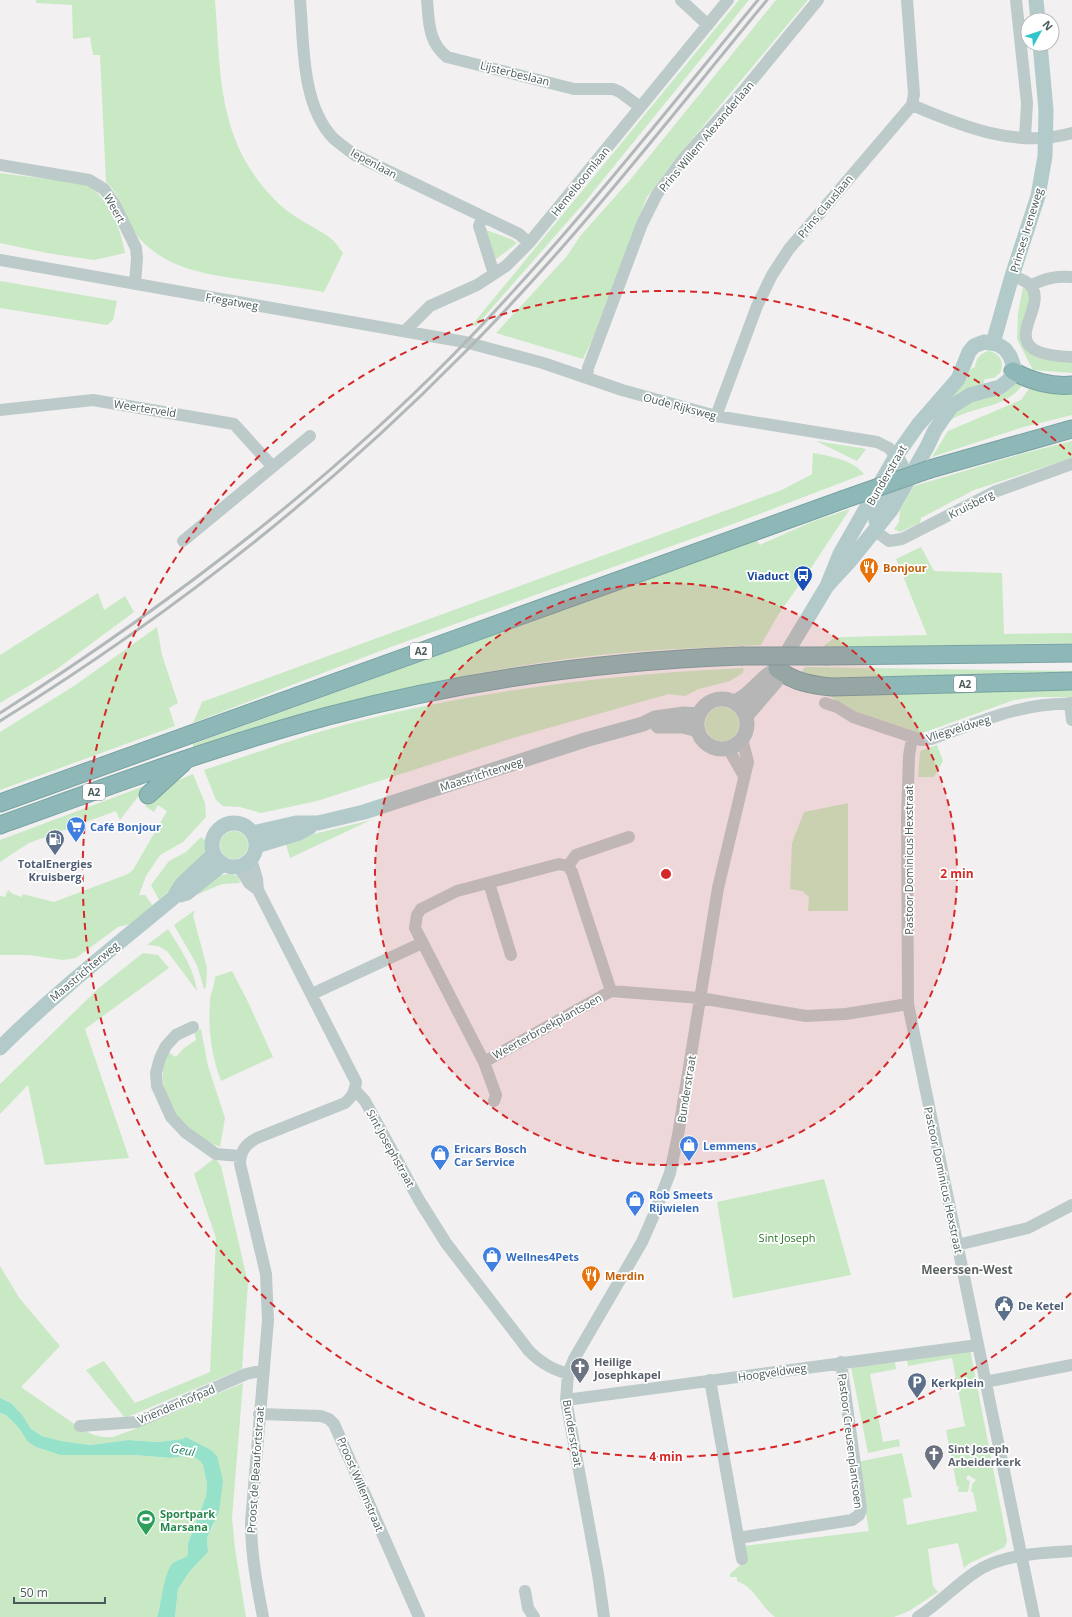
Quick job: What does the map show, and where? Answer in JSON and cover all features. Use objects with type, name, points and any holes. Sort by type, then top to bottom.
[{"type":"highway","points":[[1013,371],[1028,379],[1045,383],[1072,385]]},
{"type":"highway","name":"A2","points":[[0,803],[930,469],[1072,429]]},
{"type":"highway","name":"A2","points":[[0,825],[189,758],[330,716],[453,688],[604,666],[688,658],[741,656],[1072,653]]},
{"type":"highway","name":"A2","points":[[777,669],[787,677],[799,682],[832,687],[1072,681]]},
{"type":"highway","name":"A2","points":[[148,795],[189,758]]},
{"type":"main road","points":[[1036,0],[1037,12]]},
{"type":"main road","name":"Prinses Ireneweg","points":[[993,343],[1012,276],[1038,196],[1045,156],[1046,136],[1041,52]]},
{"type":"main road","name":"Bunderstraat","points":[[827,586],[840,554],[896,456],[918,426],[961,375],[967,354],[972,348],[981,343],[993,343]]},
{"type":"main road","points":[[993,343],[1001,346],[1008,353],[1012,361],[1013,371]]},
{"type":"main road","name":"Bunderstraat","points":[[746,716],[776,681],[777,669],[827,586],[896,502],[943,416],[956,402],[975,393],[1000,388],[1010,379],[1013,371]]},
{"type":"main road","points":[[874,530],[878,512],[902,472],[901,465],[896,456]]},
{"type":"main road","name":"Bunderstraat","points":[[734,702],[744,698],[754,690],[766,674],[777,669]]},
{"type":"main road","points":[[723,699],[734,702],[742,709],[746,716],[747,728],[742,739],[728,748],[718,749],[708,745],[701,738],[698,730],[699,715],[704,706],[713,701],[723,699]]},
{"type":"main road","name":"Maastrichterweg","points":[[250,851],[299,833],[318,823],[364,812],[592,738],[643,724],[655,718],[684,714],[699,715]]},
{"type":"main road","name":"Maastrichterweg","points":[[643,724],[683,726],[698,730]]},
{"type":"main road","points":[[234,823],[241,824],[250,851],[229,867],[218,859],[212,843],[214,836],[224,826],[234,823]]},
{"type":"main road","name":"Maastrichterweg","points":[[0,1048],[71,981],[173,898],[182,884],[218,859]]},
{"type":"street","name":"Iepenlaan","points":[[300,0],[308,90],[317,113],[333,138],[355,155],[482,218],[519,234],[529,243]]},
{"type":"street","name":"Lijsterbeslaan","points":[[427,0],[429,28],[432,39],[438,50],[447,56],[574,89],[613,89],[620,92],[640,107]]},
{"type":"street","points":[[681,0],[708,25]]},
{"type":"street","name":"Hemelboomlaan","points":[[405,331],[430,306],[477,285],[506,266],[529,243],[728,0]]},
{"type":"street","name":"Prins Willem Alexanderlaan","points":[[587,377],[588,368],[642,224],[657,194],[683,159],[734,102],[818,0]]},
{"type":"street","points":[[908,0],[914,94],[912,105],[961,125],[1007,136],[1025,138],[1072,133]]},
{"type":"street","points":[[1016,0],[1027,103],[1025,138]]},
{"type":"street","name":"Prins Clauslaan","points":[[716,416],[757,306],[772,275],[789,249],[912,105]]},
{"type":"street","name":"Weert","points":[[0,165],[89,180],[104,189],[114,203],[136,248],[138,258],[135,284]]},
{"type":"street","points":[[482,218],[479,226],[494,274]]},
{"type":"street","name":"Fregatweg","points":[[0,260],[465,342]]},
{"type":"street","points":[[1012,276],[1030,286],[1033,299],[1026,334],[1029,345],[1040,354],[1051,357],[1072,357]]},
{"type":"street","points":[[1030,286],[1042,279],[1054,276],[1072,277]]},
{"type":"street","name":"Oude Rijksweg","points":[[465,342],[512,354],[676,406],[716,416],[876,442],[889,448],[896,456]]},
{"type":"street","name":"Weerterveld","points":[[0,410],[93,400],[234,424],[272,466]]},
{"type":"street","points":[[183,541],[310,436]]},
{"type":"street","name":"Kruisberg","points":[[874,530],[889,541],[902,539],[994,492],[1072,464]]},
{"type":"street","name":"Vliegveldweg","points":[[825,703],[837,707],[853,717],[912,738],[931,739],[1023,708],[1071,704]]},
{"type":"street","points":[[1071,704],[1072,720]]},
{"type":"street","name":"Pastoor Dominicus Hexstraat","points":[[912,738],[909,756],[907,818],[908,1004],[1034,1617]]},
{"type":"street","name":"Bunderstraat","points":[[604,1617],[598,1574],[566,1400],[568,1374],[581,1344],[642,1242],[670,1174],[678,1135],[721,874],[748,760],[742,739]]},
{"type":"street","points":[[728,748],[744,776]]},
{"type":"street","points":[[568,866],[576,855],[628,837]]},
{"type":"street","name":"Sint Josephstraat","points":[[250,851],[249,883],[258,890],[353,1074],[355,1090],[365,1101],[419,1200],[446,1243],[530,1351],[541,1362],[551,1368],[568,1374]]},
{"type":"street","name":"Weerterbroekplantsoen","points":[[494,1101],[496,1095],[484,1062],[415,928],[415,921],[421,909],[457,891],[560,864],[568,866],[572,872],[611,991]]},
{"type":"street","points":[[490,883],[511,955]]},
{"type":"street","points":[[312,994],[422,943]]},
{"type":"street","name":"Weerterbroekplantsoen","points":[[484,1062],[611,991],[700,998],[806,1016],[846,1014],[908,1004]]},
{"type":"street","points":[[193,1027],[176,1035],[166,1046],[160,1058],[156,1073],[157,1086],[171,1117],[185,1132],[216,1154],[240,1156],[242,1150],[250,1142],[345,1103],[351,1098],[355,1090]]},
{"type":"street","name":"Proost de Beaufortstraat","points":[[240,1156],[240,1164],[266,1274],[268,1320],[251,1505],[251,1541],[263,1617]]},
{"type":"street","points":[[957,1245],[1028,1228],[1072,1205]]},
{"type":"street","name":"Hoogveldweg","points":[[566,1400],[841,1362],[978,1345]]},
{"type":"street","name":"Pastoor Creusenplantsoen","points":[[738,1538],[852,1520],[859,1516],[861,1509],[841,1362]]},
{"type":"street","points":[[985,1382],[1072,1365]]},
{"type":"street","name":"Vriendenhofpad","points":[[80,1426],[137,1422],[246,1374],[264,1370]]},
{"type":"street","points":[[710,1380],[742,1559]]},
{"type":"street","name":"Proost Willemstraat","points":[[259,1414],[321,1416],[329,1419],[334,1424],[418,1617]]},
{"type":"street","points":[[918,1617],[938,1603],[974,1573],[999,1561],[1022,1556],[1072,1551]]},
{"type":"street","points":[[525,1591],[528,1608],[534,1617]]},
{"type":"green space","points":[[36,0],[215,0],[221,81],[225,106],[232,130],[242,154],[255,177],[280,205],[294,216],[322,232],[335,243],[343,253],[324,292],[207,274],[192,270],[164,258],[151,250],[140,239],[112,188],[106,182],[100,55],[93,55],[90,37],[73,39],[72,5],[36,3]]},
{"type":"green space","points":[[739,0],[749,0],[584,203],[476,326],[472,325]]},
{"type":"green space","points":[[776,0],[808,0],[674,161],[647,197],[592,340],[583,359],[496,333],[567,256],[581,235],[630,180]]},
{"type":"green space","points":[[0,173],[55,180],[76,181],[91,188],[99,194],[111,212],[120,233],[125,253],[94,260],[47,253],[0,243]]},
{"type":"green space","points":[[486,230],[511,239],[517,243],[495,260]]},
{"type":"green space","points":[[0,281],[117,301],[113,320],[107,325],[0,308]]},
{"type":"green space","points":[[1023,287],[1029,294],[1027,349],[1072,360],[1072,373],[1033,370],[1017,339],[1018,313]]},
{"type":"green space","points":[[988,351],[996,353],[1002,362],[1000,373],[994,378],[985,379],[983,384],[951,399],[948,396],[963,382],[971,369],[975,367],[976,361],[979,357]]},
{"type":"green space","points":[[1016,379],[1024,382],[1018,390],[1010,396],[992,405],[954,418],[943,429],[950,413]]},
{"type":"green space","points":[[1033,383],[1072,388],[1072,415],[1020,428],[932,457],[948,431],[1021,400]]},
{"type":"green space","points":[[816,441],[861,448],[866,449],[857,461]]},
{"type":"green space","points":[[1072,441],[1072,458],[974,490],[921,518],[920,523],[900,532],[894,529],[899,522],[900,510],[914,486],[1025,453]]},
{"type":"green space","points":[[813,453],[834,457],[848,462],[864,474],[733,524],[388,648],[193,723],[202,702],[782,490],[812,474]]},
{"type":"green space","points":[[850,509],[778,615],[761,645],[615,653],[472,674],[332,707],[239,733],[193,748],[193,744],[756,540],[760,545],[811,522]]},
{"type":"green space","points":[[921,547],[934,571],[1002,573],[1004,634],[1072,633],[1072,643],[821,648],[834,638],[927,635],[896,559]]},
{"type":"green space","points":[[98,593],[104,610],[125,596],[134,612],[57,669],[0,703],[0,655]]},
{"type":"green space","points":[[157,627],[162,655],[178,703],[169,708],[175,726],[0,790],[0,732],[74,686]]},
{"type":"green space","points":[[805,667],[1072,671],[1072,676],[846,683],[798,676]]},
{"type":"green space","points":[[744,668],[743,673],[730,681],[699,689],[685,696],[669,694],[513,738],[317,801],[261,813],[240,807],[223,806],[216,800],[204,770],[333,728],[382,715],[433,704],[589,680]]},
{"type":"green space","points":[[1072,685],[1072,697],[1036,697],[1014,700],[917,735],[846,708],[825,692]]},
{"type":"green space","points":[[722,707],[734,712],[739,724],[734,736],[722,741],[710,736],[705,724],[710,712]]},
{"type":"green space","points":[[937,745],[943,761],[934,777],[918,777],[920,751]]},
{"type":"green space","points":[[193,774],[205,803],[206,817],[183,842],[160,855],[146,876],[139,895],[145,895],[153,906],[130,924],[118,927],[76,958],[63,960],[29,955],[0,955],[0,896],[5,897],[8,890],[13,894],[22,897],[23,894],[54,902],[128,874],[133,870],[167,811],[158,805],[154,812],[145,806],[172,783]]},
{"type":"green space","points":[[147,785],[120,820],[116,811],[29,843],[0,862],[0,840]]},
{"type":"green space","points":[[848,803],[848,911],[808,911],[809,897],[802,891],[790,889],[792,843],[804,812]]},
{"type":"green space","points":[[371,820],[290,858],[285,841]]},
{"type":"green space","points":[[234,831],[244,835],[248,845],[244,855],[234,859],[224,855],[220,845],[224,835]]},
{"type":"green space","points":[[201,837],[207,842],[204,855],[159,900],[151,885],[169,861],[186,852]]},
{"type":"green space","points":[[230,874],[238,876],[240,883],[222,884],[196,895],[219,875]]},
{"type":"green space","points":[[195,910],[193,915],[207,968],[206,987],[204,989],[197,965],[174,925]]},
{"type":"green space","points":[[168,929],[190,966],[197,991],[167,951],[158,946],[147,945]]},
{"type":"green space","points":[[143,953],[158,955],[169,968],[85,1029],[129,1158],[45,1165],[28,1085],[0,1114],[0,1084],[100,987]]},
{"type":"green space","points":[[232,971],[273,1057],[221,1081],[211,1041],[209,1021],[210,998],[215,977]]},
{"type":"green space","points":[[201,1029],[208,1066],[225,1118],[220,1147],[195,1134],[178,1118],[167,1097],[164,1086],[164,1063],[168,1052],[176,1057],[184,1048],[196,1040],[194,1031]]},
{"type":"green space","points":[[215,1158],[221,1166],[248,1283],[242,1369],[125,1418],[86,1370],[104,1361],[135,1403],[210,1372],[216,1238],[194,1174]]},
{"type":"green space","name":"Sint Joseph","points":[[824,1179],[851,1275],[733,1298],[717,1202]]},
{"type":"green space","points":[[0,1266],[20,1299],[60,1346],[21,1387],[83,1430],[94,1435],[113,1437],[243,1383],[232,1518],[235,1549],[246,1617],[175,1617],[178,1589],[190,1571],[208,1552],[207,1538],[214,1524],[217,1456],[211,1450],[186,1437],[184,1439],[158,1442],[128,1440],[90,1445],[61,1441],[42,1436],[31,1429],[23,1416],[11,1403],[0,1398]]},
{"type":"green space","points":[[970,1349],[1007,1540],[1005,1547],[970,1563],[964,1568],[958,1543],[928,1549],[933,1586],[938,1592],[909,1611],[894,1617],[775,1617],[749,1588],[737,1581],[737,1577],[730,1577],[730,1574],[746,1560],[743,1546],[869,1531],[857,1462],[902,1453],[912,1497],[903,1499],[907,1525],[977,1511],[973,1492],[971,1492],[972,1484],[976,1480],[968,1475],[966,1479],[970,1481],[968,1492],[958,1492],[959,1486],[957,1487],[946,1430],[965,1426],[952,1358],[908,1366],[907,1360]]},
{"type":"green space","points":[[895,1362],[896,1369],[870,1374],[883,1442],[899,1439],[900,1446],[868,1453],[851,1367]]},
{"type":"green space","points":[[0,1413],[6,1415],[18,1427],[28,1442],[36,1447],[60,1455],[134,1455],[171,1458],[185,1456],[194,1457],[201,1462],[207,1484],[206,1496],[188,1543],[189,1555],[183,1560],[178,1560],[168,1572],[157,1617],[0,1617]]},
{"type":"water","name":"Geul","points":[[0,1398],[11,1403],[23,1416],[31,1429],[42,1436],[61,1441],[90,1445],[128,1440],[158,1442],[183,1439],[186,1437],[211,1450],[217,1456],[223,1481],[219,1511],[207,1538],[208,1552],[190,1571],[178,1589],[175,1617],[157,1617],[169,1569],[174,1562],[185,1558],[188,1555],[188,1543],[206,1496],[207,1484],[201,1462],[194,1457],[185,1456],[171,1458],[134,1455],[60,1455],[36,1447],[28,1442],[18,1427],[6,1415],[0,1413]]},
{"type":"railway","points":[[0,713],[120,633],[237,547],[348,455],[401,406],[453,355],[533,270],[647,136],[758,0]]},
{"type":"railway","points":[[0,721],[124,640],[242,552],[355,457],[409,407],[503,313],[581,226],[767,0]]},
{"type":"place","name":"Bonjour","points":[[869,584]]},
{"type":"place","name":"Viaduct","points":[[803,592]]},
{"type":"place","name":"Café Bonjour","points":[[76,843]]},
{"type":"place","name":"TotalEnergies Kruisberg","points":[[55,856]]},
{"type":"place","name":"Lemmens","points":[[689,1162]]},
{"type":"place","name":"Ericars Bosch Car Service","points":[[440,1171]]},
{"type":"place","name":"Rob Smeets Rijwielen","points":[[635,1217]]},
{"type":"place","name":"Wellnes4Pets","points":[[492,1273]]},
{"type":"place","name":"Merdin","points":[[591,1292]]},
{"type":"place","name":"De Ketel","points":[[1004,1322]]},
{"type":"place","name":"Heilige Josephkapel","points":[[580,1384]]},
{"type":"place","name":"Kerkplein","points":[[917,1399]]},
{"type":"place","name":"Sint Joseph Arbeiderkerk","points":[[934,1471]]},
{"type":"place","name":"Sportpark Marsana","points":[[146,1536]]},
{"type":"district","name":"Meerssen-West","points":[[967,1269]]}]
